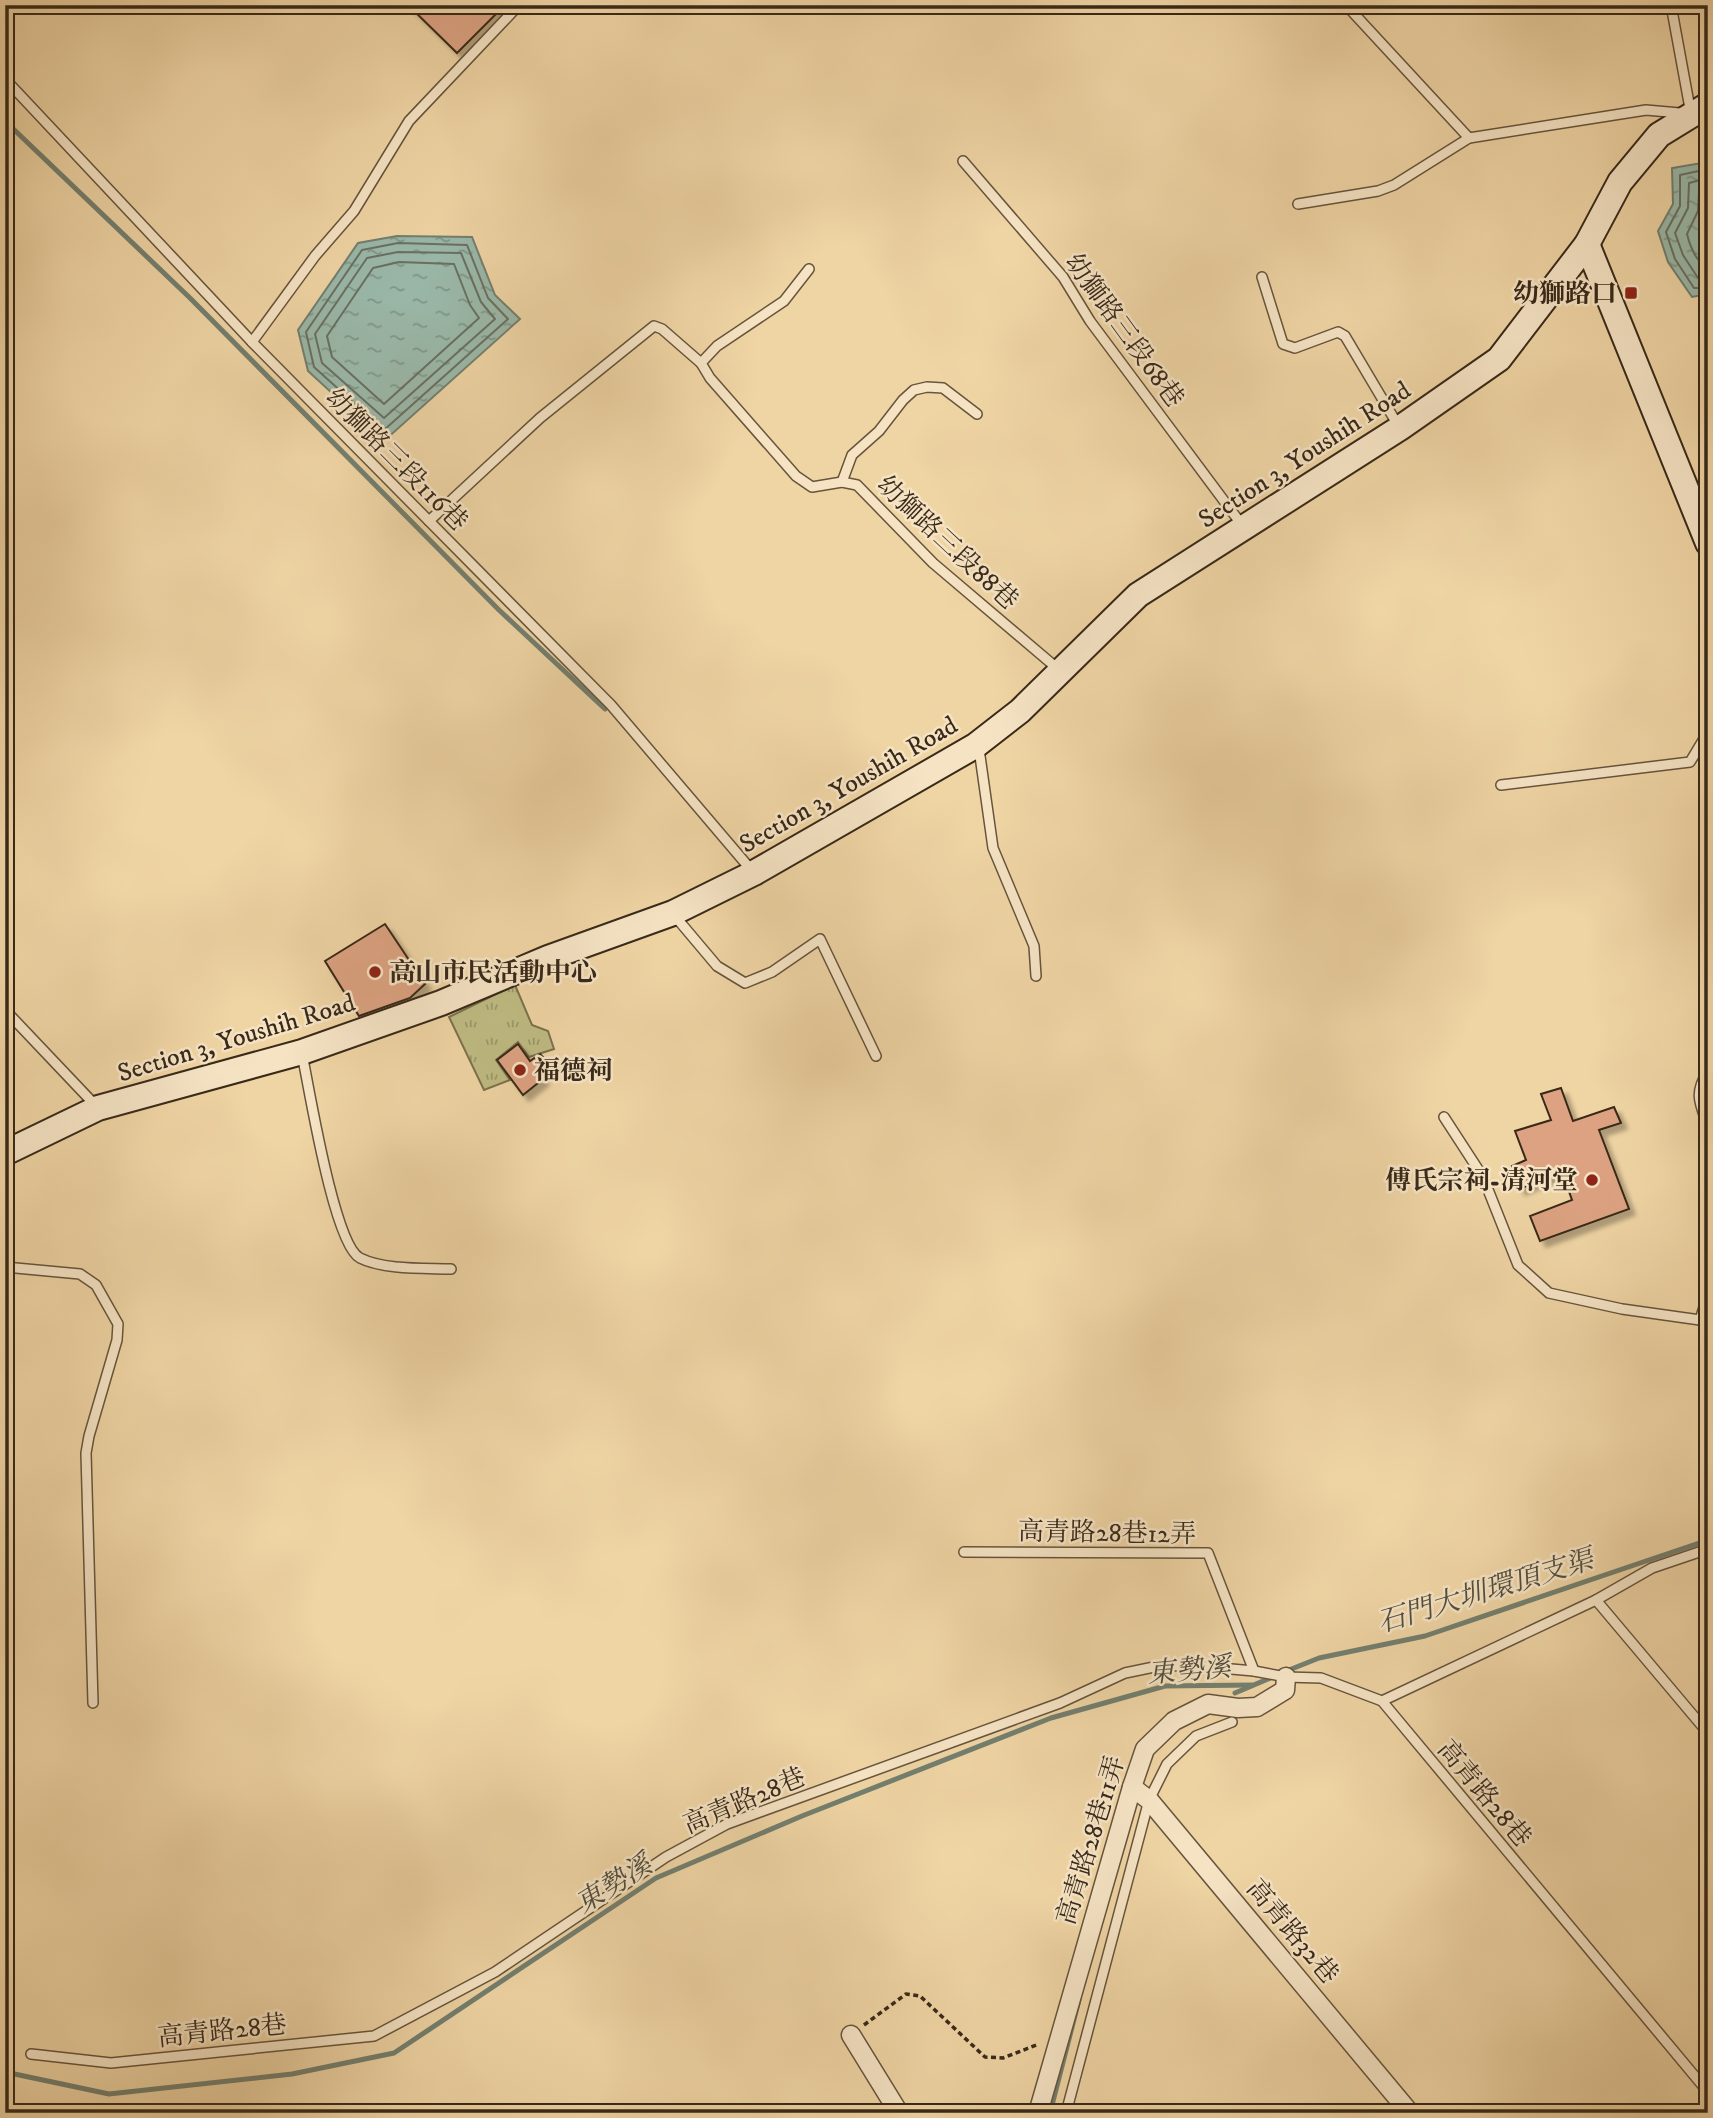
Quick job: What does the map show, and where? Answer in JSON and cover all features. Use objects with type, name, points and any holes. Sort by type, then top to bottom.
[{"type":"street","name":"Section 3, Youshih Road","points":[[5,1153],[98,1108],[302,1052],[441,1003],[548,958],[673,913],[754,873],[975,746],[1020,711],[1138,595],[1245,529],[1499,359],[1587,244],[1620,182],[1659,135],[1699,109]]},
{"type":"street","points":[[1587,244],[1708,543]]},
{"type":"street","name":"高青路28巷11弄","points":[[1038,2113],[1145,1749],[1174,1721],[1208,1704],[1238,1708],[1257,1707],[1285,1690],[1286,1677]]},
{"type":"street","name":"高青路32巷","points":[[1132,1787],[1149,1800],[1410,2113]]},
{"type":"street","points":[[851,2035],[899,2113]]},
{"type":"lane","points":[[252,342],[315,256],[354,211],[409,121],[519,5]]},
{"type":"lane","points":[[1346,5],[1469,138]]},
{"type":"lane","points":[[1298,204],[1378,191],[1394,185],[1469,138],[1646,110],[1699,109],[1671,5]]},
{"type":"lane","name":"幼獅路三段116巷","points":[[5,79],[252,342],[611,705],[754,873]]},
{"type":"lane","name":"幼獅路三段68巷","points":[[963,161],[1063,277],[1090,321],[1245,529]]},
{"type":"lane","points":[[701,363],[717,346],[783,300],[809,268]]},
{"type":"lane","points":[[1262,276],[1283,344],[1295,348],[1338,332],[1345,336],[1399,428]]},
{"type":"lane","name":"幼獅路三段88巷","points":[[429,521],[540,418],[654,326],[662,329],[701,363],[710,378],[796,476],[812,487],[842,482],[857,485],[933,563],[1059,671]]},
{"type":"lane","points":[[842,482],[852,455],[879,431],[914,390],[943,388],[977,414]]},
{"type":"lane","points":[[1502,785],[1690,762],[1708,732]]},
{"type":"lane","points":[[975,746],[980,756],[993,848],[1034,946],[1037,976]]},
{"type":"lane","points":[[673,913],[717,966],[745,984],[772,972],[820,939],[876,1056]]},
{"type":"lane","points":[[5,1010],[98,1108]]},
{"type":"lane","points":[[302,1052],[326,1169],[349,1247],[359,1258],[392,1266],[451,1269]]},
{"type":"lane","points":[[1708,1071],[1699,1085],[1699,1101],[1708,1126]]},
{"type":"lane","points":[[1444,1117],[1483,1177],[1518,1265],[1549,1293],[1704,1323],[1708,1294]]},
{"type":"lane","points":[[5,1267],[80,1274],[96,1285],[118,1324],[117,1340],[86,1453],[93,1703]]},
{"type":"lane","points":[[1382,1702],[1596,1601],[1652,1567],[1708,1549]]},
{"type":"lane","name":"高青路28巷12弄","points":[[964,1552],[1208,1553],[1254,1671]]},
{"type":"lane","points":[[1596,1601],[1708,1733]]},
{"type":"lane","name":"高青路28巷","points":[[31,2054],[111,2063],[374,2036],[495,1972],[666,1857],[727,1824],[1060,1703],[1125,1673],[1154,1667],[1186,1665],[1254,1671],[1286,1677],[1321,1678],[1382,1702],[1708,2092]]},
{"type":"lane","points":[[1066,2113],[1149,1800],[1167,1764],[1196,1736],[1232,1722]]},
{"type":"path","points":[[851,2035],[906,1994],[920,1996],[985,2057],[1003,2058],[1040,2043],[1056,2048]]},
{"type":"green space","points":[[515,985],[532,1025],[548,1031],[554,1049],[529,1057],[518,1042],[496,1060],[510,1080],[484,1090],[449,1017]]},
{"type":"water","points":[[1708,162],[1708,294],[1692,297],[1668,262],[1658,231],[1673,204],[1672,168]]},
{"type":"water","points":[[397,236],[472,237],[495,295],[520,319],[384,441],[308,371],[298,330],[358,243]]},
{"type":"building","points":[[408,5],[505,5],[457,53]]},
{"type":"building","name":"高山市民活動中心","points":[[385,924],[425,984],[410,998],[359,1016],[325,961]]},
{"type":"building","name":"福德祠","points":[[518,1044],[530,1061],[540,1054],[550,1064],[539,1073],[543,1079],[523,1095],[497,1060]]},
{"type":"building","name":"傅氏宗祠-清河堂","points":[[1561,1088],[1573,1121],[1614,1107],[1621,1123],[1599,1130],[1629,1209],[1540,1241],[1530,1216],[1572,1200],[1562,1172],[1519,1189],[1512,1166],[1526,1160],[1515,1131],[1551,1120],[1541,1094]]},
{"type":"waterway","points":[[5,121],[190,298],[499,610],[605,709]]},
{"type":"waterway","name":"石門大圳環頂支渠","points":[[1284,1672],[1319,1658],[1425,1636],[1708,1540]]},
{"type":"waterway","name":"東勢溪","points":[[1235,1693],[1275,1676]]},
{"type":"waterway","name":"東勢溪","points":[[5,2072],[109,2094],[292,2074],[394,2053],[656,1878],[802,1816],[1051,1718],[1165,1686],[1252,1685]]},
{"type":"waterway","name":"石門大圳環頂支渠","points":[[1050,2113],[1079,2000]]},
{"type":"place","name":"幼獅路口","points":[[1631,293]]},
{"type":"place","name":"高山市民活動中心","points":[[375,972]]},
{"type":"place","name":"福德祠","points":[[520,1070]]},
{"type":"place","name":"傅氏宗祠-清河堂","points":[[1592,1180]]}]
